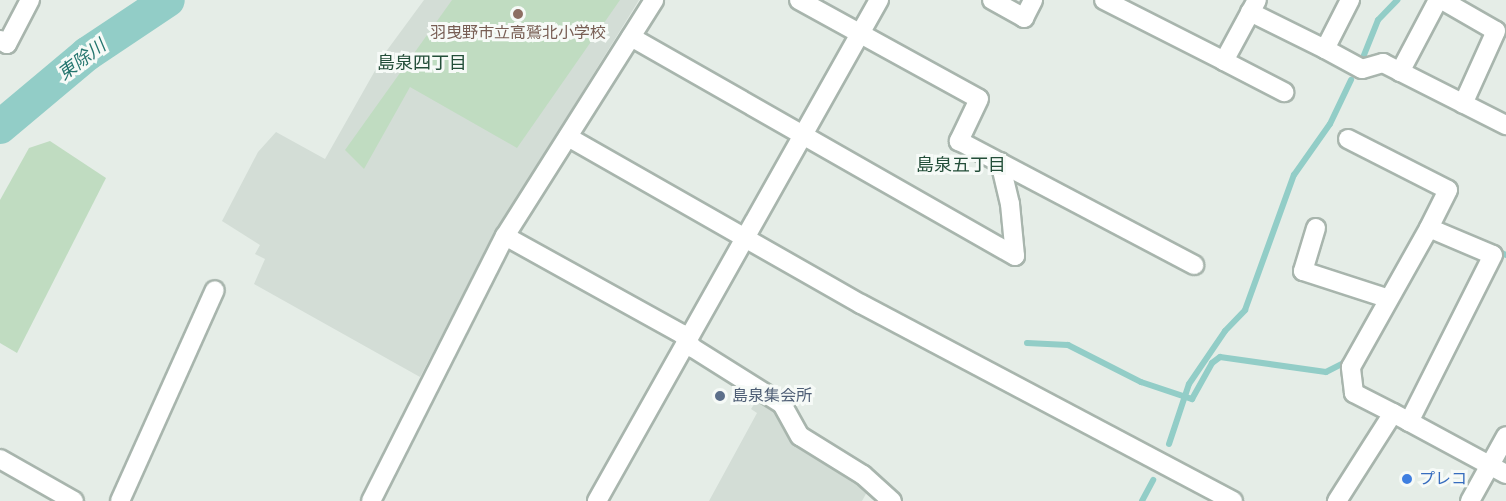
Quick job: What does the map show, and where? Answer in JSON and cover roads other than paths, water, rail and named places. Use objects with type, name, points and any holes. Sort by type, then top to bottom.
[{"type":"street","points":[[0,40],[7,44],[30,0]]},
{"type":"street","points":[[371,501],[506,236],[654,0]]},
{"type":"street","points":[[799,0],[979,99],[959,141],[1194,265]]},
{"type":"street","points":[[597,501],[879,0]]},
{"type":"street","points":[[992,0],[1024,18],[1033,0]]},
{"type":"street","points":[[1104,0],[1284,92]]},
{"type":"street","points":[[1324,50],[1350,0]]},
{"type":"street","points":[[1400,72],[1440,0],[1496,31],[1463,104]]},
{"type":"street","points":[[1224,62],[1254,6],[1324,50],[1362,69],[1383,63],[1506,126]]},
{"type":"street","points":[[631,37],[1015,256],[1010,204],[1000,162]]},
{"type":"street","points":[[568,136],[961,358],[1233,501]]},
{"type":"street","points":[[1348,139],[1448,190],[1351,367],[1354,393],[1506,474]]},
{"type":"street","points":[[1316,228],[1302,271],[1389,298]]},
{"type":"street","points":[[1337,501],[1401,418],[1493,255],[1429,228]]},
{"type":"street","points":[[506,236],[687,339],[693,348],[782,404],[800,436],[863,476],[892,501]]},
{"type":"street","points":[[120,501],[215,290]]},
{"type":"street","points":[[1470,501],[1506,436]]},
{"type":"street","points":[[0,459],[74,501]]},
{"type":"waterway","name":"東除川","points":[[0,127],[87,54],[168,0]]},
{"type":"waterway","points":[[1362,60],[1378,20],[1397,0]]},
{"type":"waterway","points":[[1169,444],[1189,384],[1225,331],[1245,310],[1294,175],[1330,124],[1351,80]]},
{"type":"waterway","points":[[1494,249],[1506,255]]},
{"type":"waterway","points":[[1027,343],[1068,345],[1141,382],[1192,399],[1212,363],[1220,357],[1326,372],[1348,361]]},
{"type":"waterway","points":[[1142,501],[1153,480]]},
{"type":"place","name":"羽曳野市立高鷲北小学校","points":[[518,14]]},
{"type":"place","name":"島泉集会所","points":[[720,396]]},
{"type":"place","name":"プレコ","points":[[1407,479]]},
{"type":"district","name":"島泉四丁目","points":[[422,63]]},
{"type":"district","name":"島泉五丁目","points":[[961,165]]}]
